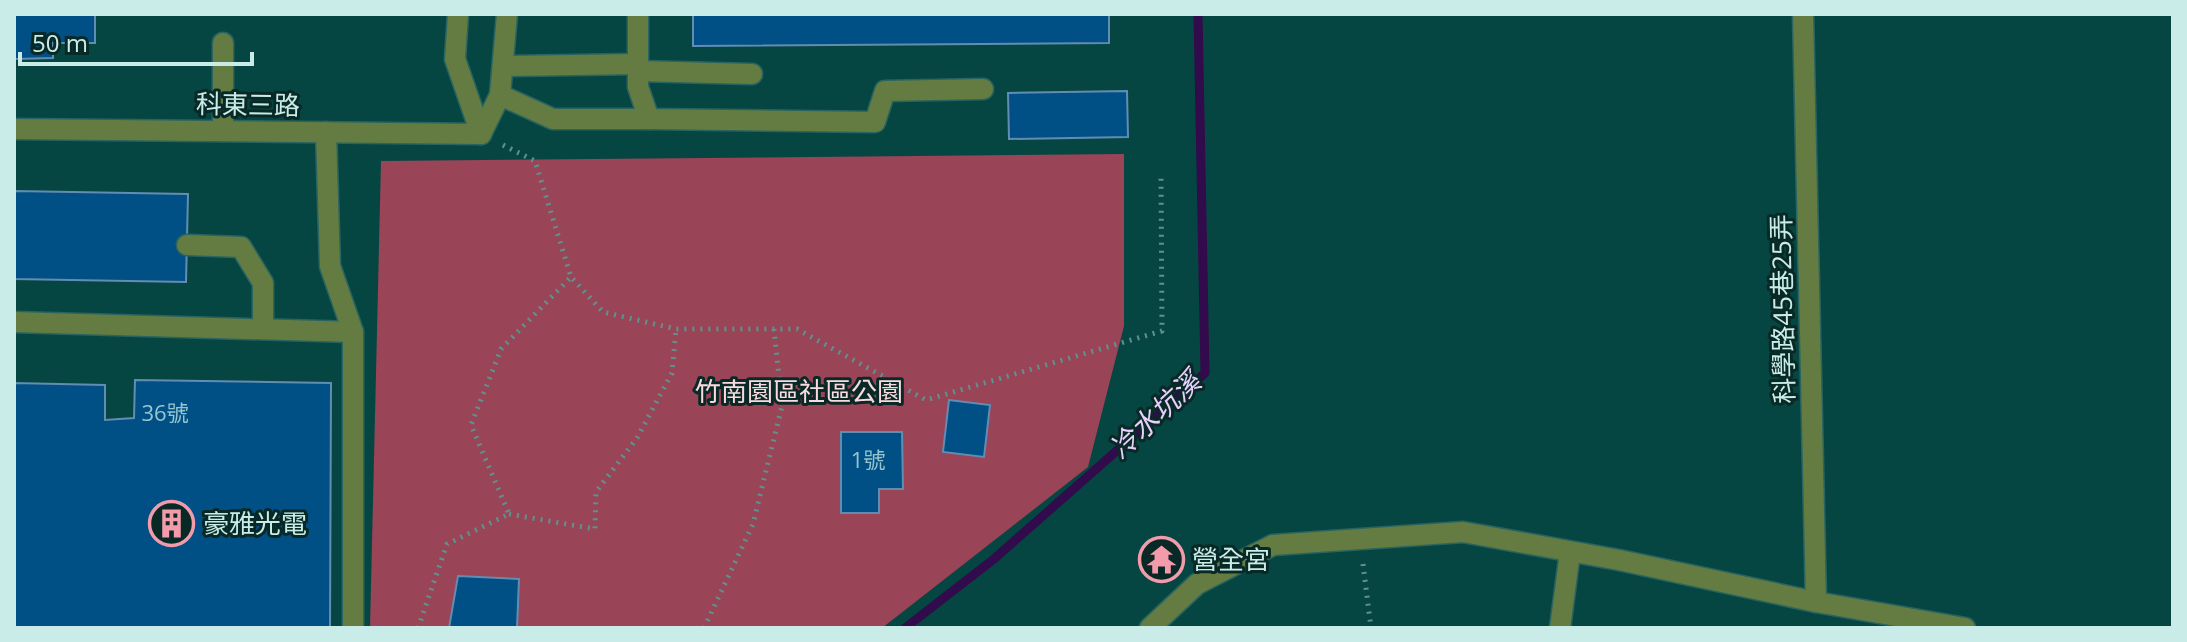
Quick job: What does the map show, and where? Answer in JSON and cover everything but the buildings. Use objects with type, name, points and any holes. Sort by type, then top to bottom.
[{"type":"street","points":[[458,14],[455,59],[481,134]]},
{"type":"street","points":[[481,134],[500,95],[507,14]]},
{"type":"street","name":"科學路45巷25弄","points":[[1803,14],[1816,602]]},
{"type":"street","points":[[640,16],[638,87],[649,119]]},
{"type":"street","points":[[223,43],[223,131]]},
{"type":"street","points":[[504,66],[752,74]]},
{"type":"street","points":[[500,95],[553,119],[875,122],[885,91],[983,89]]},
{"type":"street","name":"科東三路","points":[[14,129],[481,134]]},
{"type":"street","points":[[326,132],[330,266],[353,332],[353,628]]},
{"type":"street","points":[[187,245],[241,247],[263,283],[263,329]]},
{"type":"street","points":[[14,322],[353,332]]},
{"type":"street","points":[[1150,628],[1197,584],[1273,545],[1463,532],[1816,602],[1965,628]]},
{"type":"street","points":[[1560,628],[1570,552]]},
{"type":"path","points":[[481,134],[535,161],[571,277],[603,312],[676,329],[797,329],[926,400],[1162,331],[1161,176]]},
{"type":"path","points":[[509,514],[471,425],[501,349],[571,277]]},
{"type":"path","points":[[418,628],[447,544],[509,514],[595,529],[596,492],[637,438],[672,373],[676,329]]},
{"type":"path","points":[[704,628],[753,524],[782,406],[774,329]]},
{"type":"path","points":[[1360,539],[1371,628]]},
{"type":"green space","name":"竹南園區社區公園","points":[[1124,154],[1124,326],[1088,467],[882,628],[370,628],[381,161]]},
{"type":"waterway","name":"冷水坑溪","points":[[905,628],[994,559],[1205,373],[1198,14]]},
{"type":"place","name":"豪雅光電","points":[[172,524]]},
{"type":"place","name":"營全宮","points":[[1161,560]]}]
